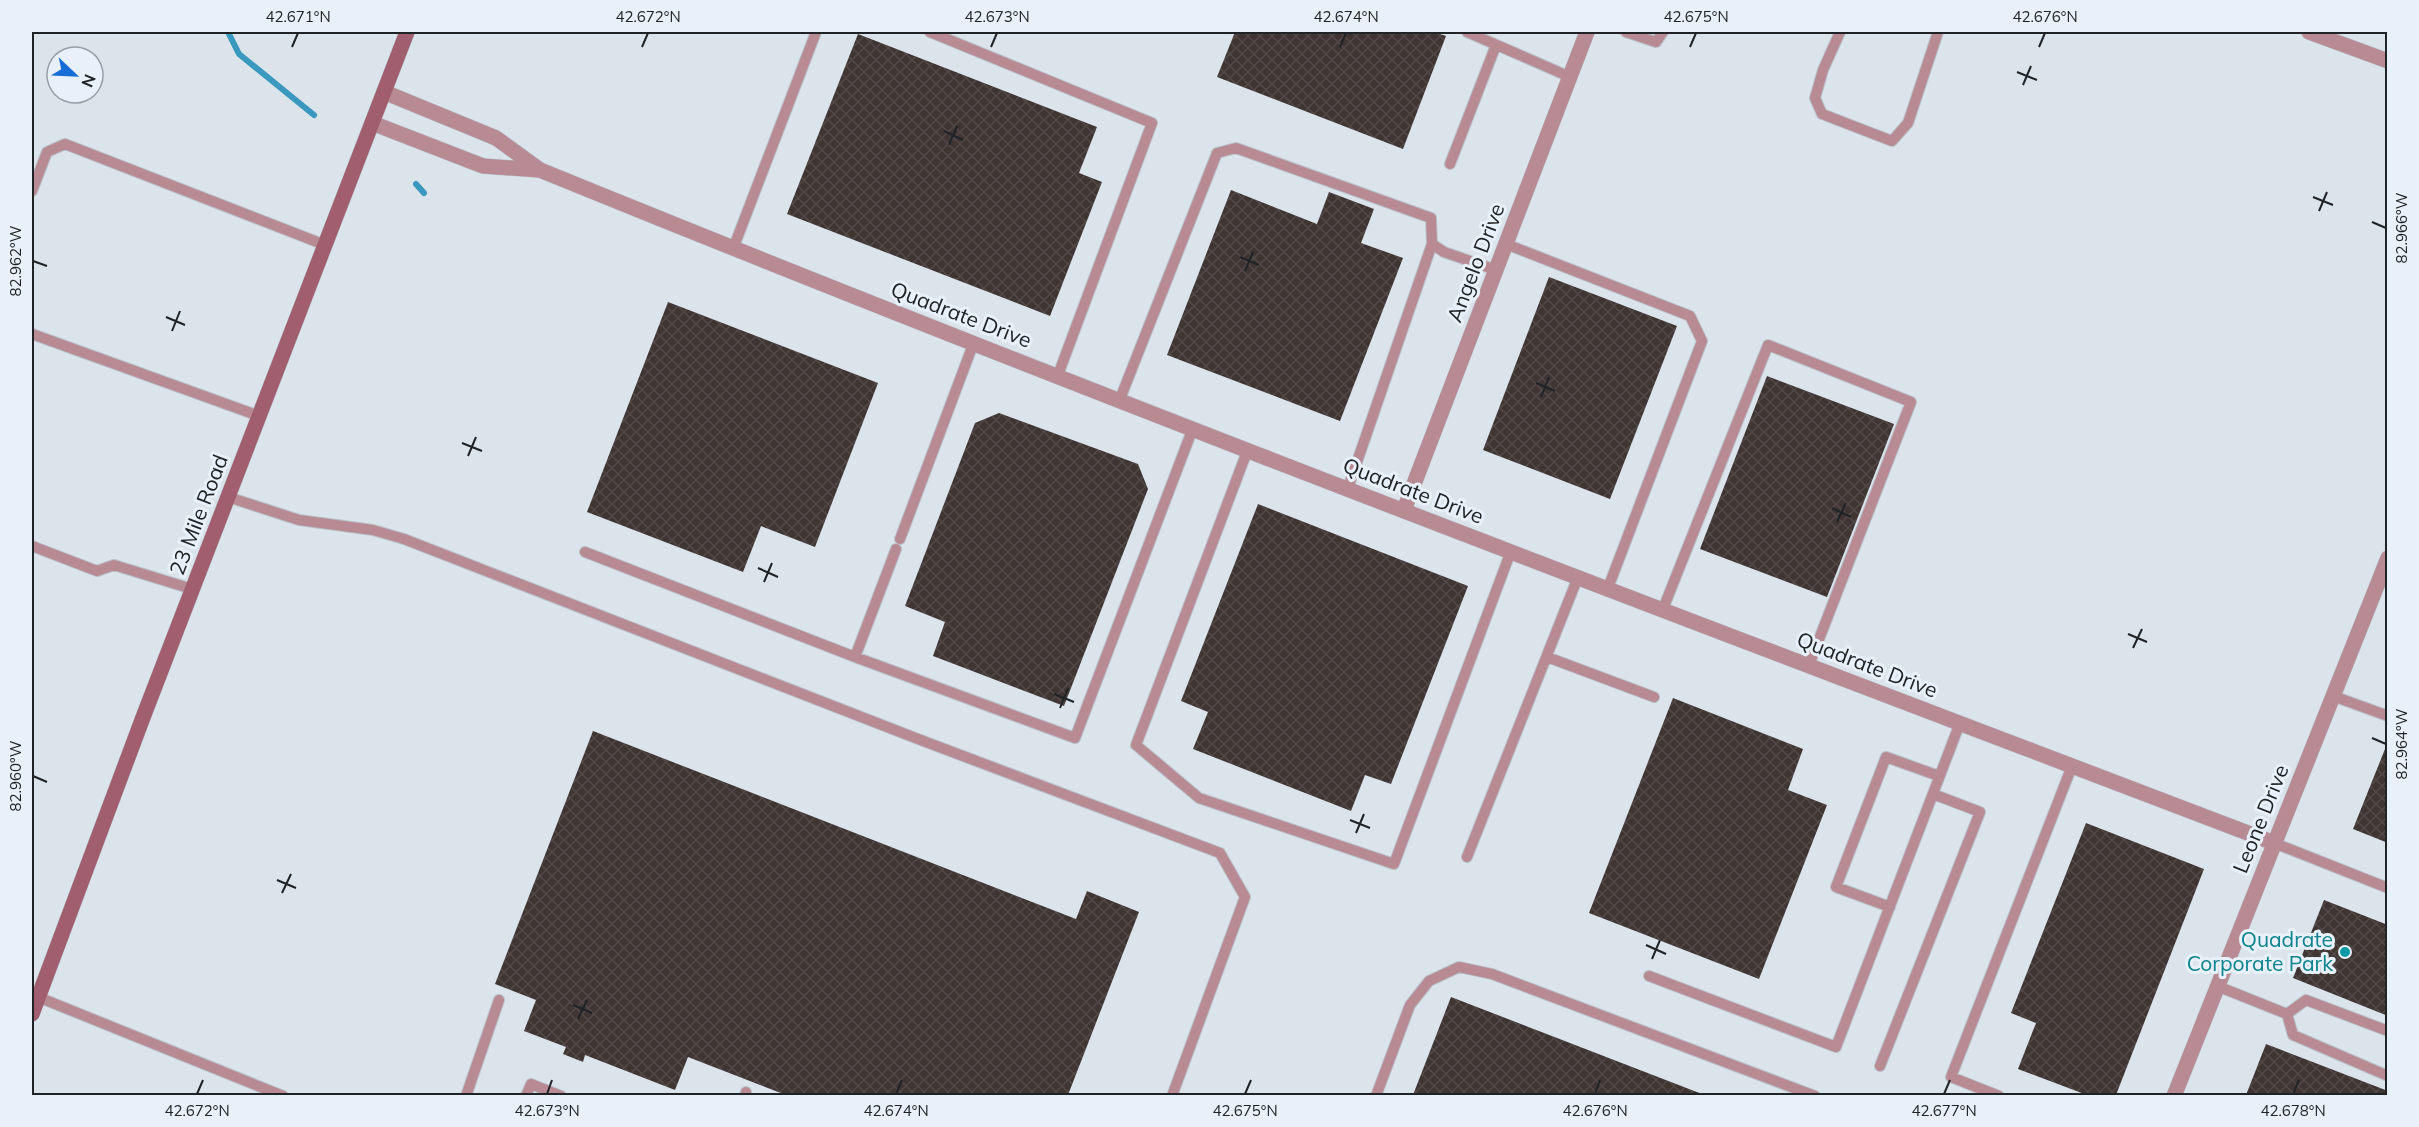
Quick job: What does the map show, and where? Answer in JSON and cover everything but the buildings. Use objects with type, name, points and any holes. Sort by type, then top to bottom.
[{"type":"main road","name":"23 Mile Road","points":[[32,1014],[192,589],[407,32]]},
{"type":"street","name":"Angelo Drive","points":[[1404,510],[1587,32]]},
{"type":"street","points":[[2309,32],[2388,61]]},
{"type":"street","name":"Quadrate Drive","points":[[384,92],[496,138],[540,170],[733,249],[1404,510],[2274,843]]},
{"type":"street","name":"Quadrate Drive","points":[[372,123],[483,166],[540,170]]},
{"type":"street","name":"Leone Drive","points":[[2174,1095],[2333,696],[2383,585],[2388,558]]},
{"type":"lane","points":[[733,249],[816,32]]},
{"type":"lane","points":[[930,32],[1152,123],[1058,375]]},
{"type":"lane","points":[[1467,32],[1570,77]]},
{"type":"lane","points":[[1626,32],[1656,42],[1663,32]]},
{"type":"lane","points":[[1840,32],[1823,70],[1815,98],[1818,106],[1822,114],[1892,141],[1908,123],[1938,32]]},
{"type":"lane","points":[[1450,164],[1496,45]]},
{"type":"lane","points":[[32,191],[47,152],[65,144],[325,245]]},
{"type":"lane","points":[[1120,399],[1217,153],[1236,148],[1431,218],[1432,244],[1348,488]]},
{"type":"lane","points":[[1432,244],[1444,252],[1496,270]]},
{"type":"lane","points":[[1506,244],[1690,316],[1702,342],[1608,588]]},
{"type":"lane","points":[[32,334],[259,416]]},
{"type":"lane","points":[[855,657],[974,342]]},
{"type":"lane","points":[[1663,609],[1768,345],[1911,402],[1809,665]]},
{"type":"lane","points":[[585,552],[855,657],[1075,738],[1193,428]]},
{"type":"lane","points":[[1248,449],[1136,745],[1199,798],[1394,864],[1511,551]]},
{"type":"lane","points":[[228,496],[299,520],[373,530],[404,539],[918,739],[1220,853],[1245,897],[1172,1095]]},
{"type":"lane","points":[[32,546],[97,571],[114,565],[192,589]]},
{"type":"lane","points":[[1467,857],[1578,577]]},
{"type":"lane","points":[[1547,657],[1654,697]]},
{"type":"lane","points":[[2333,696],[2388,716]]},
{"type":"lane","points":[[1649,976],[1836,1047],[1960,723]]},
{"type":"lane","points":[[1890,907],[1836,887],[1886,757],[1939,776]]},
{"type":"lane","points":[[2000,1095],[1951,1077],[2072,766]]},
{"type":"lane","points":[[1880,1066],[1980,812],[1933,794]]},
{"type":"lane","points":[[2274,843],[2388,888]]},
{"type":"lane","points":[[1376,1095],[1410,1005],[1429,981],[1459,967],[1492,974],[1815,1095]]},
{"type":"lane","points":[[2217,986],[2287,1014]]},
{"type":"lane","points":[[38,997],[283,1095]]},
{"type":"lane","points":[[466,1095],[499,1000]]},
{"type":"lane","points":[[2287,1014],[2306,1000],[2388,1031]]},
{"type":"lane","points":[[2287,1014],[2293,1035],[2388,1076]]},
{"type":"lane","points":[[526,1095],[531,1084],[561,1095]]},
{"type":"waterway","points":[[228,32],[239,54],[314,115]]},
{"type":"waterway","points":[[416,184],[424,193]]},
{"type":"place","name":"Quadrate Corporate Park","points":[[2345,952]]}]
